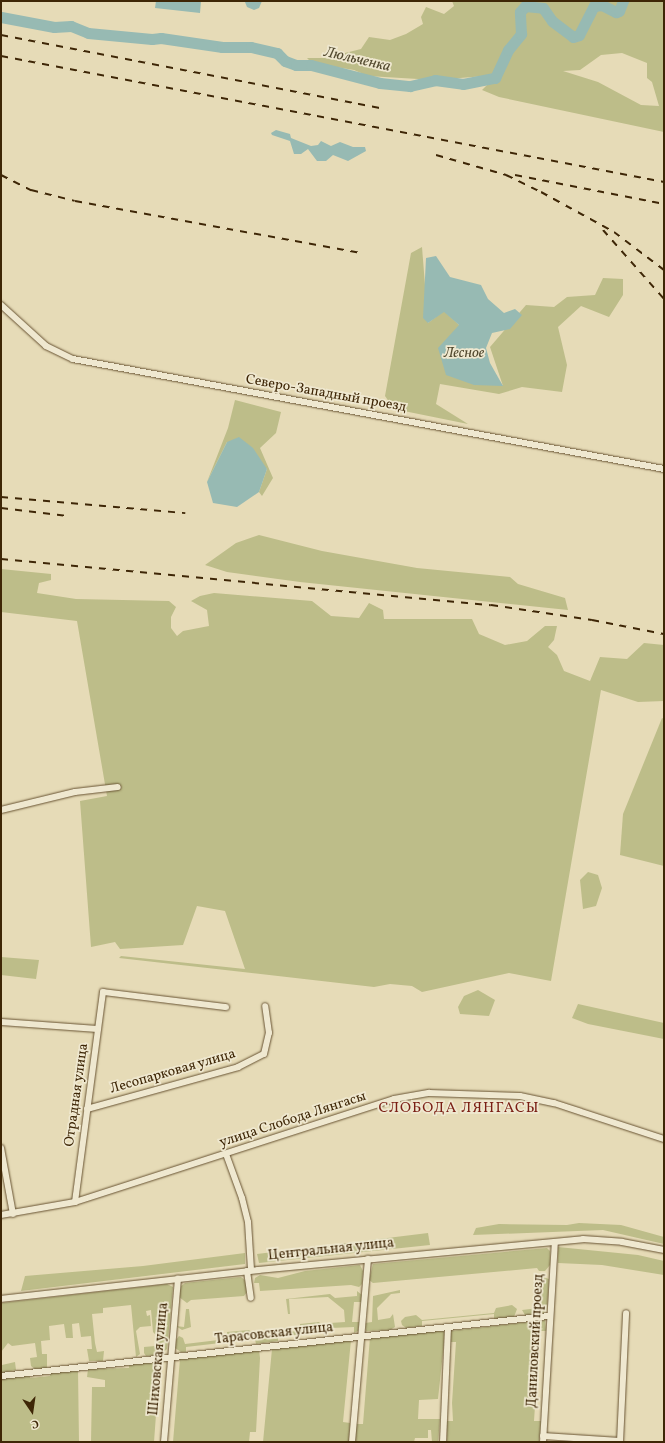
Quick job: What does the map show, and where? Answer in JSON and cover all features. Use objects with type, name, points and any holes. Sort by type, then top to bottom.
[{"type":"street","name":"Северо-Западный проезд","points":[[1,305],[46,346],[74,359],[664,469]]},
{"type":"street","points":[[1,810],[75,792],[118,787]]},
{"type":"street","name":"Отрадная улица","points":[[75,1202],[86,1109],[103,992],[226,1007]]},
{"type":"street","name":"Лесопарковая улица","points":[[86,1109],[238,1067],[264,1054],[269,1033],[265,1006]]},
{"type":"street","points":[[1,1022],[98,1030]]},
{"type":"street","name":"улица Слобода Лянгасы","points":[[1,1215],[75,1202],[394,1099],[429,1093],[520,1096],[554,1103],[664,1139]]},
{"type":"street","points":[[1,1148],[13,1214]]},
{"type":"street","points":[[226,1154],[242,1198],[248,1222],[251,1298]]},
{"type":"street","name":"Центральная улица","points":[[1,1299],[249,1271],[555,1242],[601,1239],[664,1250]]},
{"type":"street","name":"Даниловский проезд","points":[[543,1439],[549,1316],[555,1242]]},
{"type":"street","points":[[352,1442],[368,1259]]},
{"type":"street","name":"Шиховская улица","points":[[164,1442],[178,1279]]},
{"type":"street","points":[[543,1439],[620,1441],[626,1313]]},
{"type":"street","name":"Тарасовская улица","points":[[1,1376],[549,1316]]},
{"type":"street","points":[[443,1442],[448,1327]]},
{"type":"green space","points":[[452,1],[664,1],[664,132],[499,97],[482,90],[491,81],[485,76],[435,80],[368,76],[354,70],[312,63],[307,58],[325,58],[361,49],[369,37],[390,40],[406,34],[423,24],[421,17],[426,7],[444,14],[454,6]],"holes":[[[622,53],[647,63],[647,78],[652,82],[659,106],[641,105],[598,82],[563,71],[580,70],[601,55]]]},
{"type":"green space","points":[[422,247],[428,323],[444,311],[459,325],[503,386],[490,347],[526,305],[554,307],[567,297],[595,295],[603,278],[623,279],[623,295],[609,317],[581,306],[558,327],[567,365],[562,392],[522,387],[499,394],[440,384],[436,404],[468,424],[394,409],[385,396],[411,253]]},
{"type":"green space","points":[[235,400],[281,412],[276,433],[260,448],[273,478],[262,496],[259,492],[267,469],[227,442],[207,482],[228,428]]},
{"type":"green space","points":[[259,535],[322,551],[417,568],[510,577],[518,584],[565,598],[568,610],[300,582],[227,572],[205,565],[236,543]]},
{"type":"green space","points":[[1,569],[51,574],[51,580],[39,583],[37,593],[76,599],[169,601],[176,607],[171,617],[171,628],[177,636],[183,631],[209,626],[207,610],[191,601],[200,596],[214,593],[312,601],[331,616],[359,618],[369,603],[383,610],[384,619],[472,619],[479,634],[505,645],[527,641],[545,626],[557,626],[554,640],[548,647],[557,655],[564,671],[590,681],[600,657],[627,659],[644,643],[664,645],[664,701],[638,702],[601,690],[551,981],[509,973],[422,992],[412,986],[390,984],[374,987],[119,958],[121,956],[245,969],[225,911],[197,906],[183,945],[120,949],[115,942],[91,947],[80,801],[107,796],[77,621],[1,612]]},
{"type":"green space","points":[[662,718],[664,719],[664,866],[620,855],[623,814]]},
{"type":"green space","points":[[588,872],[598,875],[602,888],[596,906],[583,909],[580,880]]},
{"type":"green space","points":[[1,957],[39,960],[36,979],[1,975]]},
{"type":"green space","points":[[478,990],[495,1000],[489,1016],[460,1014],[458,1007],[464,996]]},
{"type":"green space","points":[[578,1004],[664,1023],[664,1039],[588,1024],[572,1018]]},
{"type":"green space","points":[[579,1223],[621,1225],[664,1237],[664,1244],[603,1230],[473,1235],[476,1228],[499,1224],[567,1225]]},
{"type":"green space","points":[[428,1233],[430,1245],[259,1263],[257,1254]]},
{"type":"green space","points":[[558,1247],[638,1255],[664,1261],[664,1275],[602,1265],[558,1263]]},
{"type":"green space","points":[[547,1248],[550,1251],[550,1265],[545,1271],[539,1271],[537,1268],[373,1283],[369,1280],[373,1264]]},
{"type":"green space","points":[[245,1253],[245,1264],[21,1291],[25,1276],[143,1266]]},
{"type":"green space","points":[[360,1265],[363,1271],[362,1284],[359,1287],[351,1285],[260,1291],[259,1283],[254,1283],[255,1278],[260,1275],[278,1278],[305,1271]]},
{"type":"green space","points":[[241,1277],[246,1281],[247,1292],[244,1296],[191,1300],[187,1303],[179,1297],[181,1286],[185,1283]]},
{"type":"green space","points":[[543,1277],[549,1279],[547,1310],[543,1314],[525,1315],[522,1310],[539,1308],[539,1297],[534,1297],[534,1282],[543,1282]]},
{"type":"green space","points":[[167,1284],[173,1287],[167,1349],[160,1355],[146,1356],[144,1353],[144,1347],[155,1346],[155,1340],[158,1337],[153,1332],[151,1310],[146,1311],[147,1316],[150,1315],[151,1326],[140,1327],[136,1331],[140,1354],[136,1357],[131,1305],[103,1308],[103,1313],[92,1314],[97,1352],[104,1351],[103,1361],[89,1361],[87,1349],[92,1349],[91,1336],[81,1337],[79,1323],[72,1324],[73,1338],[66,1338],[64,1324],[49,1326],[50,1340],[41,1341],[42,1354],[47,1354],[47,1368],[35,1369],[31,1366],[30,1358],[37,1357],[35,1343],[12,1346],[8,1343],[1,1352],[1,1303]]},
{"type":"green space","points":[[400,1290],[400,1293],[391,1294],[377,1308],[378,1320],[390,1318],[393,1314],[395,1327],[390,1330],[366,1331],[365,1323],[372,1322],[373,1296]]},
{"type":"green space","points":[[357,1291],[362,1295],[361,1302],[354,1302],[352,1322],[359,1322],[358,1331],[354,1333],[354,1327],[331,1328],[330,1323],[345,1322],[344,1310],[328,1297],[289,1299],[290,1314],[288,1314],[286,1299],[330,1294],[335,1298],[357,1296]]},
{"type":"green space","points":[[512,1305],[517,1309],[514,1317],[494,1319],[494,1314],[422,1321],[422,1326],[406,1328],[402,1325],[401,1321],[405,1317],[416,1315],[422,1320],[494,1313],[496,1308]]},
{"type":"green space","points":[[186,1309],[189,1309],[191,1327],[182,1330],[176,1326],[184,1327]]},
{"type":"green space","points":[[545,1320],[546,1331],[540,1331],[534,1421],[541,1421],[539,1442],[447,1442],[447,1421],[453,1421],[452,1403],[456,1342],[449,1342],[450,1331]]},
{"type":"green space","points":[[319,1322],[324,1328],[322,1332],[278,1337],[278,1341],[256,1344],[255,1339],[186,1347],[186,1352],[181,1352],[175,1348],[176,1340],[179,1336],[183,1338],[185,1344],[227,1339],[227,1332],[249,1330],[259,1339],[283,1336],[286,1332],[300,1331],[300,1324]]},
{"type":"green space","points":[[442,1330],[445,1333],[438,1399],[419,1400],[418,1419],[440,1419],[438,1442],[432,1442],[431,1430],[428,1430],[428,1438],[415,1438],[414,1442],[354,1442],[356,1424],[363,1424],[370,1337]]},
{"type":"green space","points":[[351,1340],[343,1422],[350,1423],[349,1442],[263,1442],[272,1349]]},
{"type":"green space","points":[[259,1350],[260,1358],[256,1432],[250,1432],[249,1442],[173,1442],[180,1359]]},
{"type":"green space","points":[[1,1360],[2,1365],[15,1362],[16,1370],[1,1373]]},
{"type":"green space","points":[[160,1360],[154,1442],[91,1442],[92,1387],[105,1387],[105,1380],[87,1377],[88,1369],[129,1368],[129,1364]]},
{"type":"green space","points":[[78,1370],[79,1442],[1,1442],[1,1379],[30,1375],[30,1378],[50,1376],[50,1373]]},
{"type":"water","points":[[156,1],[201,1],[200,13],[155,8]]},
{"type":"water","points":[[262,1],[259,8],[254,10],[247,7],[245,2]]},
{"type":"water","points":[[276,130],[290,134],[291,138],[311,146],[318,145],[321,141],[331,146],[340,142],[353,147],[365,147],[366,151],[348,161],[333,155],[326,161],[317,161],[308,149],[301,154],[294,154],[290,141],[272,135],[271,133]]},
{"type":"water","name":"Лесное","points":[[436,256],[450,277],[481,285],[488,299],[504,313],[515,309],[522,315],[510,329],[492,333],[486,348],[490,363],[503,386],[474,385],[446,375],[438,348],[459,325],[444,312],[428,323],[423,318],[426,258]]},
{"type":"water","points":[[239,437],[253,448],[267,469],[259,492],[237,507],[213,503],[207,482],[227,442]]},
{"type":"waterway","name":"Люльченка","points":[[1,17],[54,27],[71,26],[88,33],[152,39],[161,38],[222,47],[251,47],[277,53],[285,61],[296,65],[311,65],[380,83],[410,86],[435,80],[463,84],[495,78],[508,50],[521,34],[520,12],[525,6],[543,8],[552,21],[573,37],[579,35],[594,6],[602,5],[616,12],[619,11],[623,1]]},
{"type":"railway","points":[[1,35],[381,108]]},
{"type":"railway","points":[[1,56],[664,182]]},
{"type":"railway","points":[[436,155],[506,175],[541,192],[614,232],[664,270]]},
{"type":"railway","points":[[1,175],[31,190],[75,201],[362,253]]},
{"type":"railway","points":[[515,175],[664,204]]},
{"type":"railway","points":[[603,230],[664,299]]},
{"type":"railway","points":[[1,497],[185,513]]},
{"type":"railway","points":[[1,508],[68,516]]},
{"type":"railway","points":[[1,559],[491,605],[592,620],[664,634]]},
{"type":"district","name":"СЛОБОДА ЛЯНГАСЫ","points":[[459,1109]]}]
